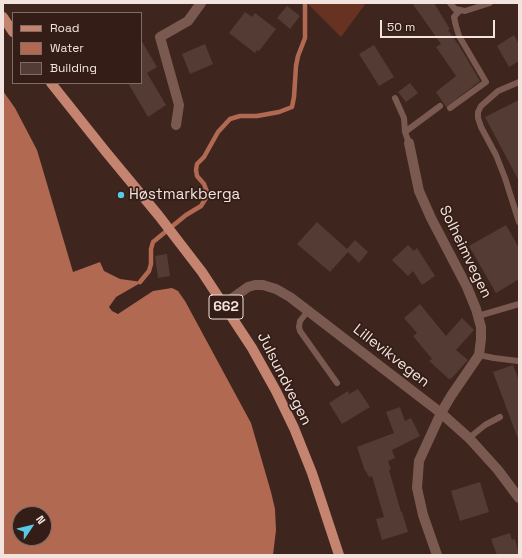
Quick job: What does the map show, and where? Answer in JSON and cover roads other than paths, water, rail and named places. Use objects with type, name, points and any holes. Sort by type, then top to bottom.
[{"type":"main road","points":[[3,17],[12,30]]},
{"type":"main road","name":"Julsundvegen","points":[[52,84],[159,216],[202,272],[256,354],[294,428],[312,473],[339,555]]},
{"type":"street","points":[[176,125],[179,105],[160,37],[188,22],[201,3]]},
{"type":"street","name":"Solheimvegen","points":[[409,143],[419,191],[431,218],[467,287],[481,327],[481,339],[478,355],[474,364],[451,396],[419,461],[417,488],[423,515],[437,555]]},
{"type":"street","name":"Lillevikvegen","points":[[224,304],[248,287],[263,285],[276,289],[308,311],[441,414],[469,438],[498,470],[519,498]]},
{"type":"lane","points":[[450,3],[455,9],[460,10],[470,9],[490,3]]},
{"type":"lane","points":[[450,108],[486,82],[456,26],[454,17],[460,10]]},
{"type":"lane","points":[[519,82],[498,91],[490,97],[481,106],[478,112],[478,118],[496,155],[519,222]]},
{"type":"lane","points":[[395,98],[404,118],[405,132],[409,143]]},
{"type":"lane","points":[[405,132],[440,106]]},
{"type":"lane","points":[[478,316],[519,304]]},
{"type":"lane","points":[[308,311],[300,320],[300,331],[338,383]]},
{"type":"lane","points":[[478,355],[518,361]]},
{"type":"lane","points":[[469,438],[485,425],[500,417]]},
{"type":"water","points":[[3,91],[15,108],[37,150],[73,272],[100,262],[104,271],[120,279],[142,282],[116,297],[109,307],[112,311],[118,314],[153,291],[172,288],[178,291],[185,301],[251,423],[275,509],[276,530],[273,555],[3,555]]},
{"type":"waterway","points":[[140,282],[149,271],[153,242],[186,215],[201,206],[206,198],[207,192],[204,184],[197,176],[197,164],[204,157],[218,132],[230,119],[240,116],[257,116],[279,112],[292,107],[296,66],[305,38],[305,3]]},
{"type":"place","name":"Høstmarkberga","points":[[121,195]]}]
